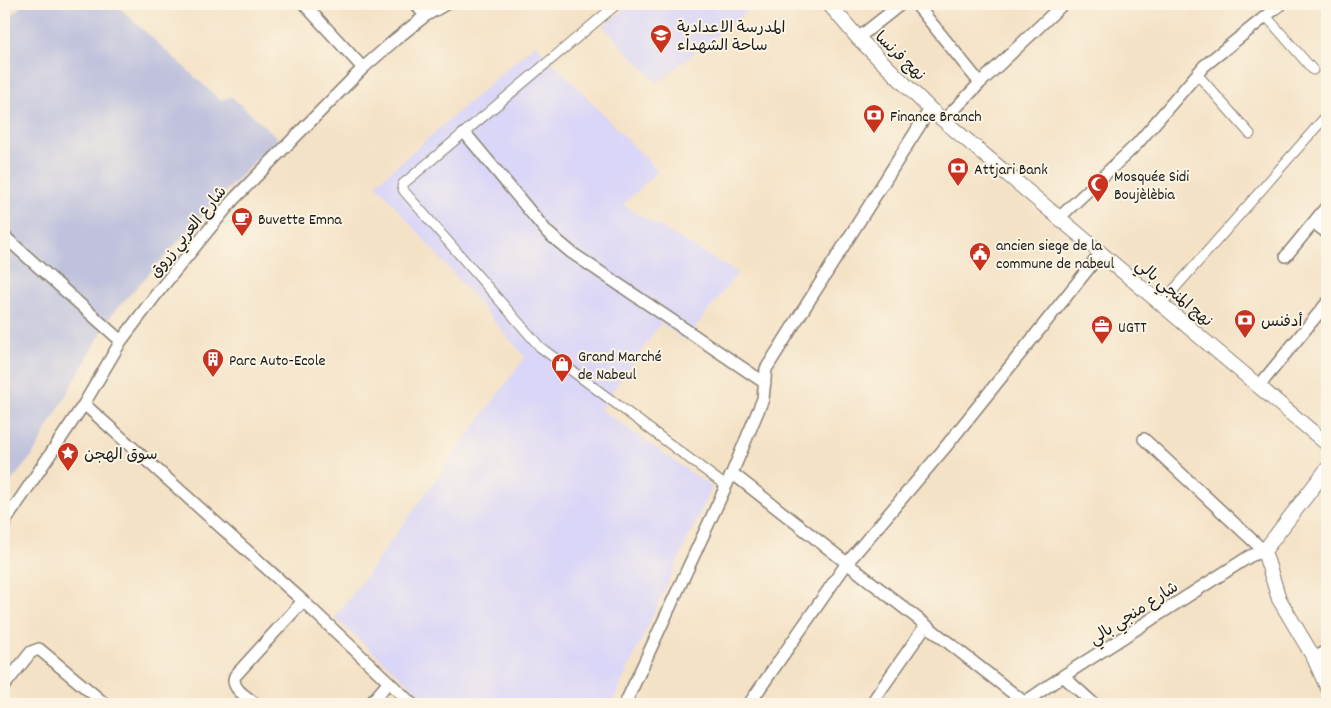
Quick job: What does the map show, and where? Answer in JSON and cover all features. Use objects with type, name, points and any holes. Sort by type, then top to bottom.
[{"type":"street","points":[[304,4],[363,68]]},
{"type":"street","points":[[416,4],[426,16]]},
{"type":"street","name":"شارع العربي زروق","points":[[4,523],[84,404],[121,341],[233,200],[363,68],[396,39],[426,16],[446,4]]},
{"type":"street","points":[[617,4],[403,184],[402,187],[540,346],[726,486]]},
{"type":"street","name":"نهج فرنسا","points":[[829,4],[858,38],[930,109]]},
{"type":"street","points":[[858,38],[901,4]]},
{"type":"street","points":[[916,4],[980,83]]},
{"type":"street","points":[[944,120],[1063,4]]},
{"type":"street","points":[[1059,218],[1137,144],[1204,66],[1281,4]]},
{"type":"street","points":[[1266,16],[1313,70]]},
{"type":"street","points":[[1197,74],[1250,134]]},
{"type":"street","points":[[625,704],[732,473],[763,398],[766,369],[930,109]]},
{"type":"street","name":"نهج المنجي بالي","points":[[930,109],[1327,444]]},
{"type":"street","points":[[1162,303],[1327,115]]},
{"type":"street","points":[[464,134],[548,233],[572,254],[765,383]]},
{"type":"street","points":[[1286,256],[1327,206]]},
{"type":"street","points":[[1314,222],[1327,233]]},
{"type":"street","points":[[4,236],[121,341]]},
{"type":"street","points":[[749,704],[847,563],[943,450],[1102,254]]},
{"type":"street","points":[[1259,386],[1327,303]]},
{"type":"street","points":[[84,404],[303,601],[412,704]]},
{"type":"street","points":[[1144,439],[1264,551],[1279,599],[1314,658],[1327,687]]},
{"type":"street","points":[[1264,551],[1327,468]]},
{"type":"street","points":[[732,473],[1023,703]]},
{"type":"street","name":"شارع منجي بالي","points":[[1023,703],[1250,556],[1264,551]]},
{"type":"street","points":[[256,704],[235,686],[233,680],[303,601]]},
{"type":"street","points":[[871,704],[926,625]]},
{"type":"street","points":[[4,686],[31,652],[39,649],[105,704]]},
{"type":"street","points":[[1314,658],[1327,651]]},
{"type":"street","points":[[1063,676],[1094,704]]},
{"type":"street","points":[[370,704],[390,682]]},
{"type":"shaded area","points":[[23,4],[115,4],[220,100],[232,97],[278,138],[212,205],[112,314],[32,456],[4,490],[4,25]]},
{"type":"shaded area","name":"المدرسة الاعدادية ساحة الشهداء","points":[[632,4],[756,4],[657,83],[603,26]]},
{"type":"shaded area","name":"Grand Marché de Nabeul","points":[[535,44],[658,171],[623,205],[738,273],[685,340],[661,323],[600,409],[712,487],[612,704],[431,704],[335,618],[525,357],[376,184]]},
{"type":"place","name":"المدرسة الاعدادية ساحة الشهداء","points":[[661,54]]},
{"type":"place","name":"Finance Branch","points":[[874,134]]},
{"type":"place","name":"Attjari Bank","points":[[958,187]]},
{"type":"place","name":"Mosquée Sidi Boujèlèbia","points":[[1098,203]]},
{"type":"place","name":"Buvette Emna","points":[[242,237]]},
{"type":"place","name":"ancien siege de la commune de nabeul","points":[[980,272]]},
{"type":"place","name":"أدفنس","points":[[1245,339]]},
{"type":"place","name":"UGTT","points":[[1102,345]]},
{"type":"place","name":"Parc Auto-Ecole","points":[[213,378]]},
{"type":"place","name":"Grand Marché de Nabeul","points":[[562,383]]},
{"type":"place","name":"سوق الهجن","points":[[68,472]]}]
